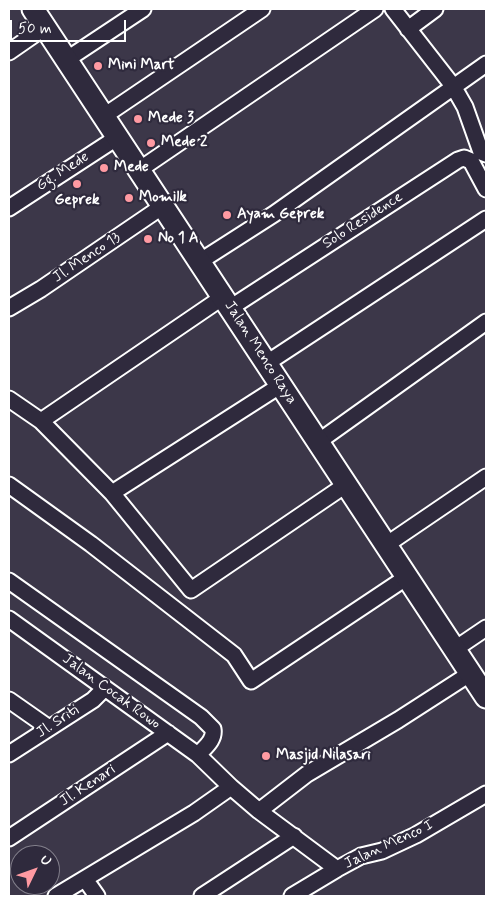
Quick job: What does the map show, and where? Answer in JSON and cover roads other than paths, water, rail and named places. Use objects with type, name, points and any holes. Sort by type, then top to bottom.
[{"type":"main road","name":"Jalan Menco Raya","points":[[33,9],[486,697]]},
{"type":"street","points":[[66,60],[143,9]]},
{"type":"street","points":[[104,116],[262,9]]},
{"type":"street","points":[[139,170],[375,9]]},
{"type":"street","points":[[393,9],[453,86],[465,107],[481,152],[486,154]]},
{"type":"street","points":[[408,29],[435,9]]},
{"type":"street","points":[[9,52],[45,27]]},
{"type":"street","points":[[199,262],[274,214],[486,64]]},
{"type":"street","name":"Gg. Mede","points":[[9,208],[118,137]]},
{"type":"street","name":"Solo Residence","points":[[227,303],[458,160],[464,158],[471,161],[486,189]]},
{"type":"street","name":"Jl. Menco 13","points":[[9,308],[41,289],[163,206]]},
{"type":"street","points":[[267,363],[486,219]]},
{"type":"street","points":[[41,420],[227,303]]},
{"type":"street","points":[[318,442],[486,322]]},
{"type":"street","points":[[112,493],[281,385]]},
{"type":"street","points":[[9,399],[41,420],[112,493],[191,590],[346,484]]},
{"type":"street","points":[[386,545],[486,477]]},
{"type":"street","points":[[9,485],[91,544],[234,654],[251,681],[407,577]]},
{"type":"street","points":[[9,581],[201,718],[213,729],[213,736],[198,755]]},
{"type":"street","name":"Jalan Cocak Rowo","points":[[9,619],[198,755],[259,811],[337,869]]},
{"type":"street","points":[[456,649],[486,628]]},
{"type":"street","points":[[259,811],[307,774],[398,720],[471,673]]},
{"type":"street","name":"Jl. Sriti","points":[[9,754],[92,700],[105,688]]},
{"type":"street","points":[[9,700],[49,728]]},
{"type":"street","name":"Jl. Kenari","points":[[9,838],[168,733]]},
{"type":"street","points":[[56,896],[194,813],[231,787]]},
{"type":"street","name":"Jalan Menco I","points":[[292,896],[361,856],[382,851],[416,835],[486,794]]},
{"type":"street","points":[[202,896],[294,836]]},
{"type":"street","points":[[85,879],[97,896]]},
{"type":"place","name":"Mini Mart","points":[[98,66]]},
{"type":"place","name":"Mede 3","points":[[138,119]]},
{"type":"place","name":"Mede 2","points":[[151,143]]},
{"type":"place","name":"Mede","points":[[104,168]]},
{"type":"place","name":"Geprek","points":[[77,184]]},
{"type":"place","name":"Momilk","points":[[129,198]]},
{"type":"place","name":"Ayam Geprek","points":[[227,215]]},
{"type":"place","name":"No 1 A","points":[[148,239]]},
{"type":"place","name":"Masjid Nilasari","points":[[266,756]]}]
